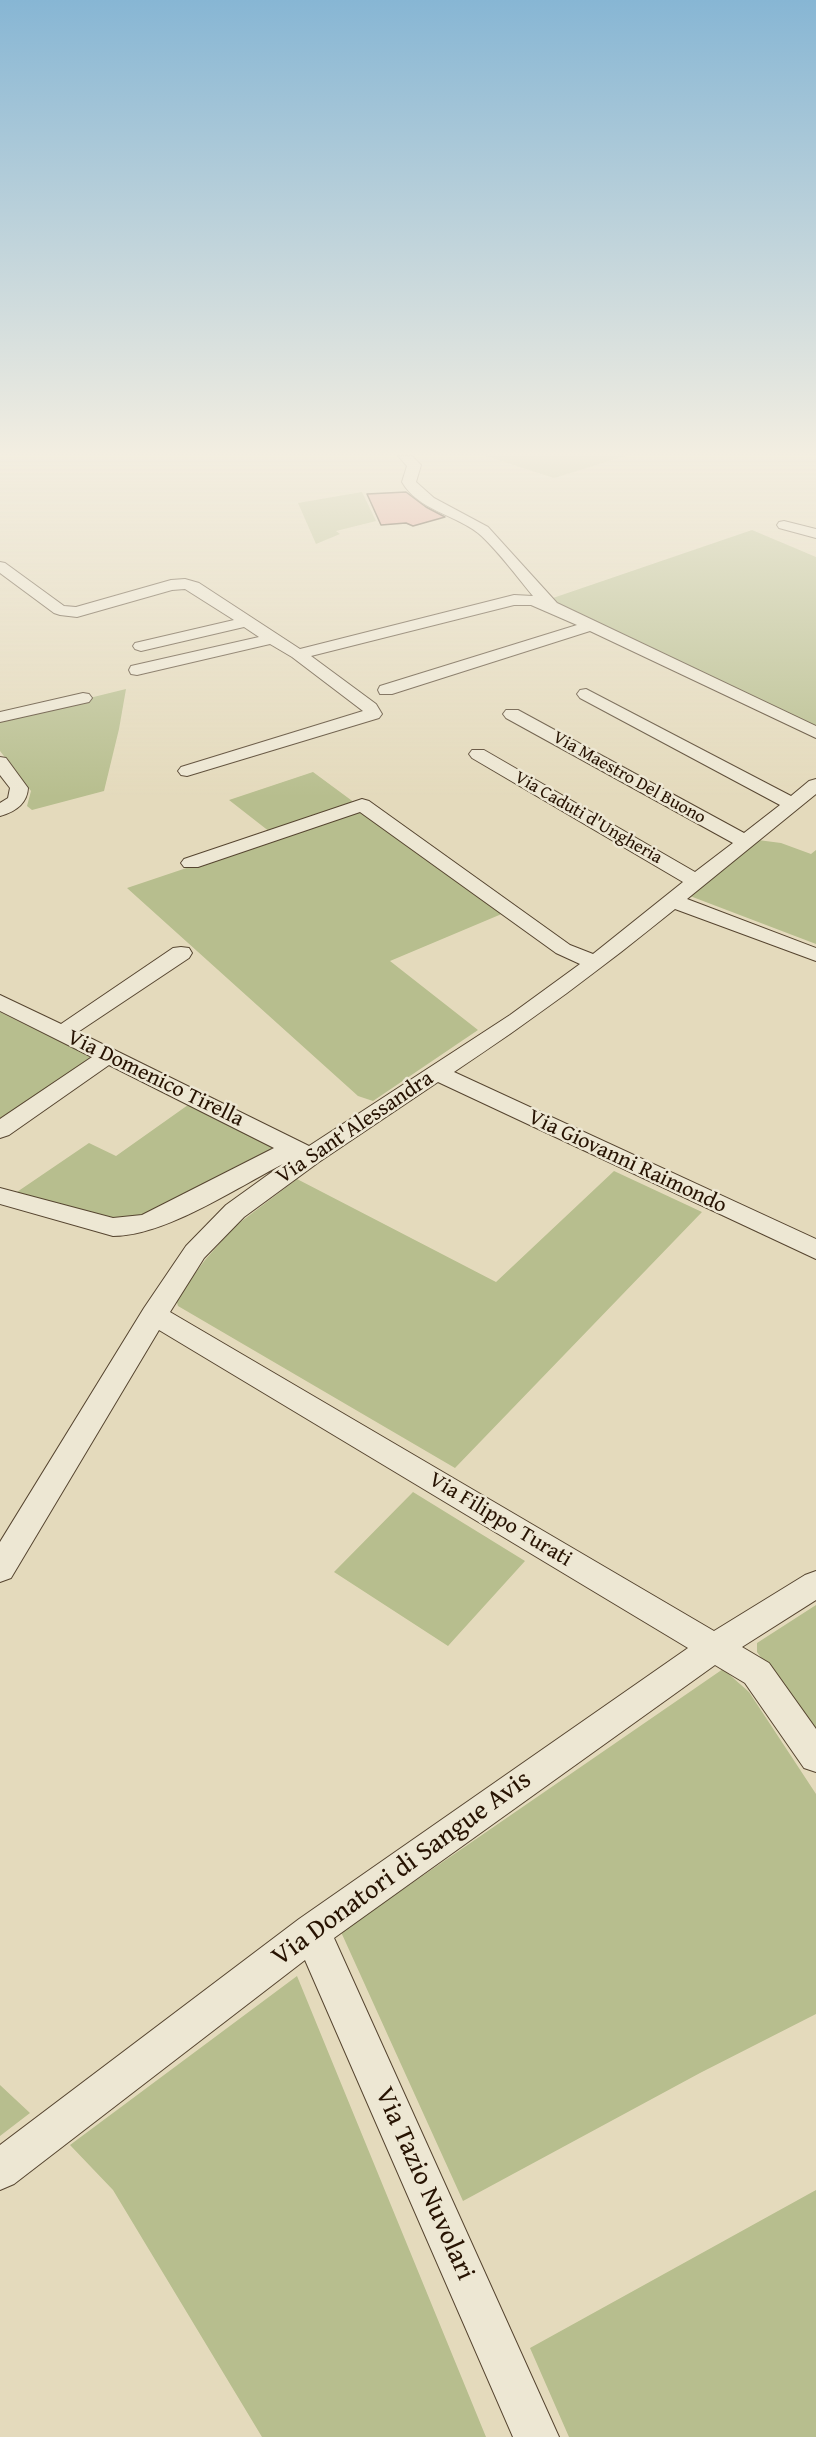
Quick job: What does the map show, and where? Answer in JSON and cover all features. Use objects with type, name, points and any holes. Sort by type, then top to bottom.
[{"type":"street","points":[[5,570],[60,610],[68,612],[77,612],[171,585],[194,586],[298,654],[370,708],[373,714],[187,771]]},
{"type":"street","points":[[519,570],[551,606]]},
{"type":"street","points":[[298,654],[514,600],[532,600],[551,606],[816,733]]},
{"type":"street","points":[[141,646],[246,622]]},
{"type":"street","points":[[386,690],[589,626]]},
{"type":"street","points":[[137,670],[272,639]]},
{"type":"street","points":[[586,694],[793,804]]},
{"type":"street","points":[[0,717],[83,698]]},
{"type":"street","name":"Via Maestro Del Buono","points":[[512,714],[746,842]]},
{"type":"street","name":"Via Caduti d'Ungheria","points":[[478,754],[698,882]]},
{"type":"street","points":[[0,762],[20,788],[19,796],[13,804],[0,810]]},
{"type":"street","name":"Via Sant'Alessandra","points":[[0,1569],[154,1315],[195,1252],[235,1211],[302,1152],[437,1073],[518,1020],[674,901],[816,785]]},
{"type":"street","points":[[191,863],[362,806],[563,949],[595,963]]},
{"type":"street","points":[[674,901],[816,955]]},
{"type":"street","points":[[62,1033],[181,953]]},
{"type":"street","name":"Via Domenico Tirella","points":[[0,1002],[302,1152]]},
{"type":"street","points":[[0,1130],[108,1056]]},
{"type":"street","name":"Via Giovanni Raimondo","points":[[437,1073],[816,1250]]},
{"type":"street","points":[[0,1196],[113,1227],[130,1227],[150,1222],[302,1152]]},
{"type":"street","name":"Via Filippo Turati","points":[[154,1315],[757,1673],[816,1757]]},
{"type":"street","name":"Via Donatori di Sangue Avis","points":[[0,2170],[312,1932],[714,1648],[816,1584]]},
{"type":"street","name":"Via Tazio Nuvolari","points":[[312,1932],[536,2437]]},
{"type":"green space","points":[[636,570],[816,570],[816,727],[564,608],[553,598]]},
{"type":"green space","points":[[126,689],[104,791],[32,810],[27,806],[31,791],[0,751],[0,720]]},
{"type":"green space","points":[[313,772],[355,803],[270,832],[229,800]]},
{"type":"green space","points":[[359,810],[504,913],[390,961],[478,1030],[373,1101],[358,1096],[127,888]]},
{"type":"green space","points":[[758,840],[781,843],[811,854],[816,850],[816,944],[690,896]]},
{"type":"green space","points":[[0,1012],[93,1058],[0,1122]]},
{"type":"green space","points":[[188,1105],[280,1151],[143,1217],[103,1218],[14,1194],[89,1143],[116,1156]]},
{"type":"green space","points":[[614,1171],[702,1212],[455,1468],[178,1306],[176,1299],[205,1260],[234,1227],[297,1179],[496,1282]]},
{"type":"green space","points":[[413,1492],[525,1561],[448,1646],[334,1572]]},
{"type":"green space","points":[[816,1605],[816,1732],[757,1652],[757,1643]]},
{"type":"green space","points":[[723,1669],[749,1692],[816,1794],[816,2014],[700,2073],[463,2201],[341,1932]]},
{"type":"green space","points":[[297,1976],[486,2437],[262,2437],[113,2190],[70,2145]]},
{"type":"green space","points":[[0,2085],[30,2113],[0,2136]]},
{"type":"green space","points":[[816,2190],[816,2437],[569,2437],[530,2348]]}]
